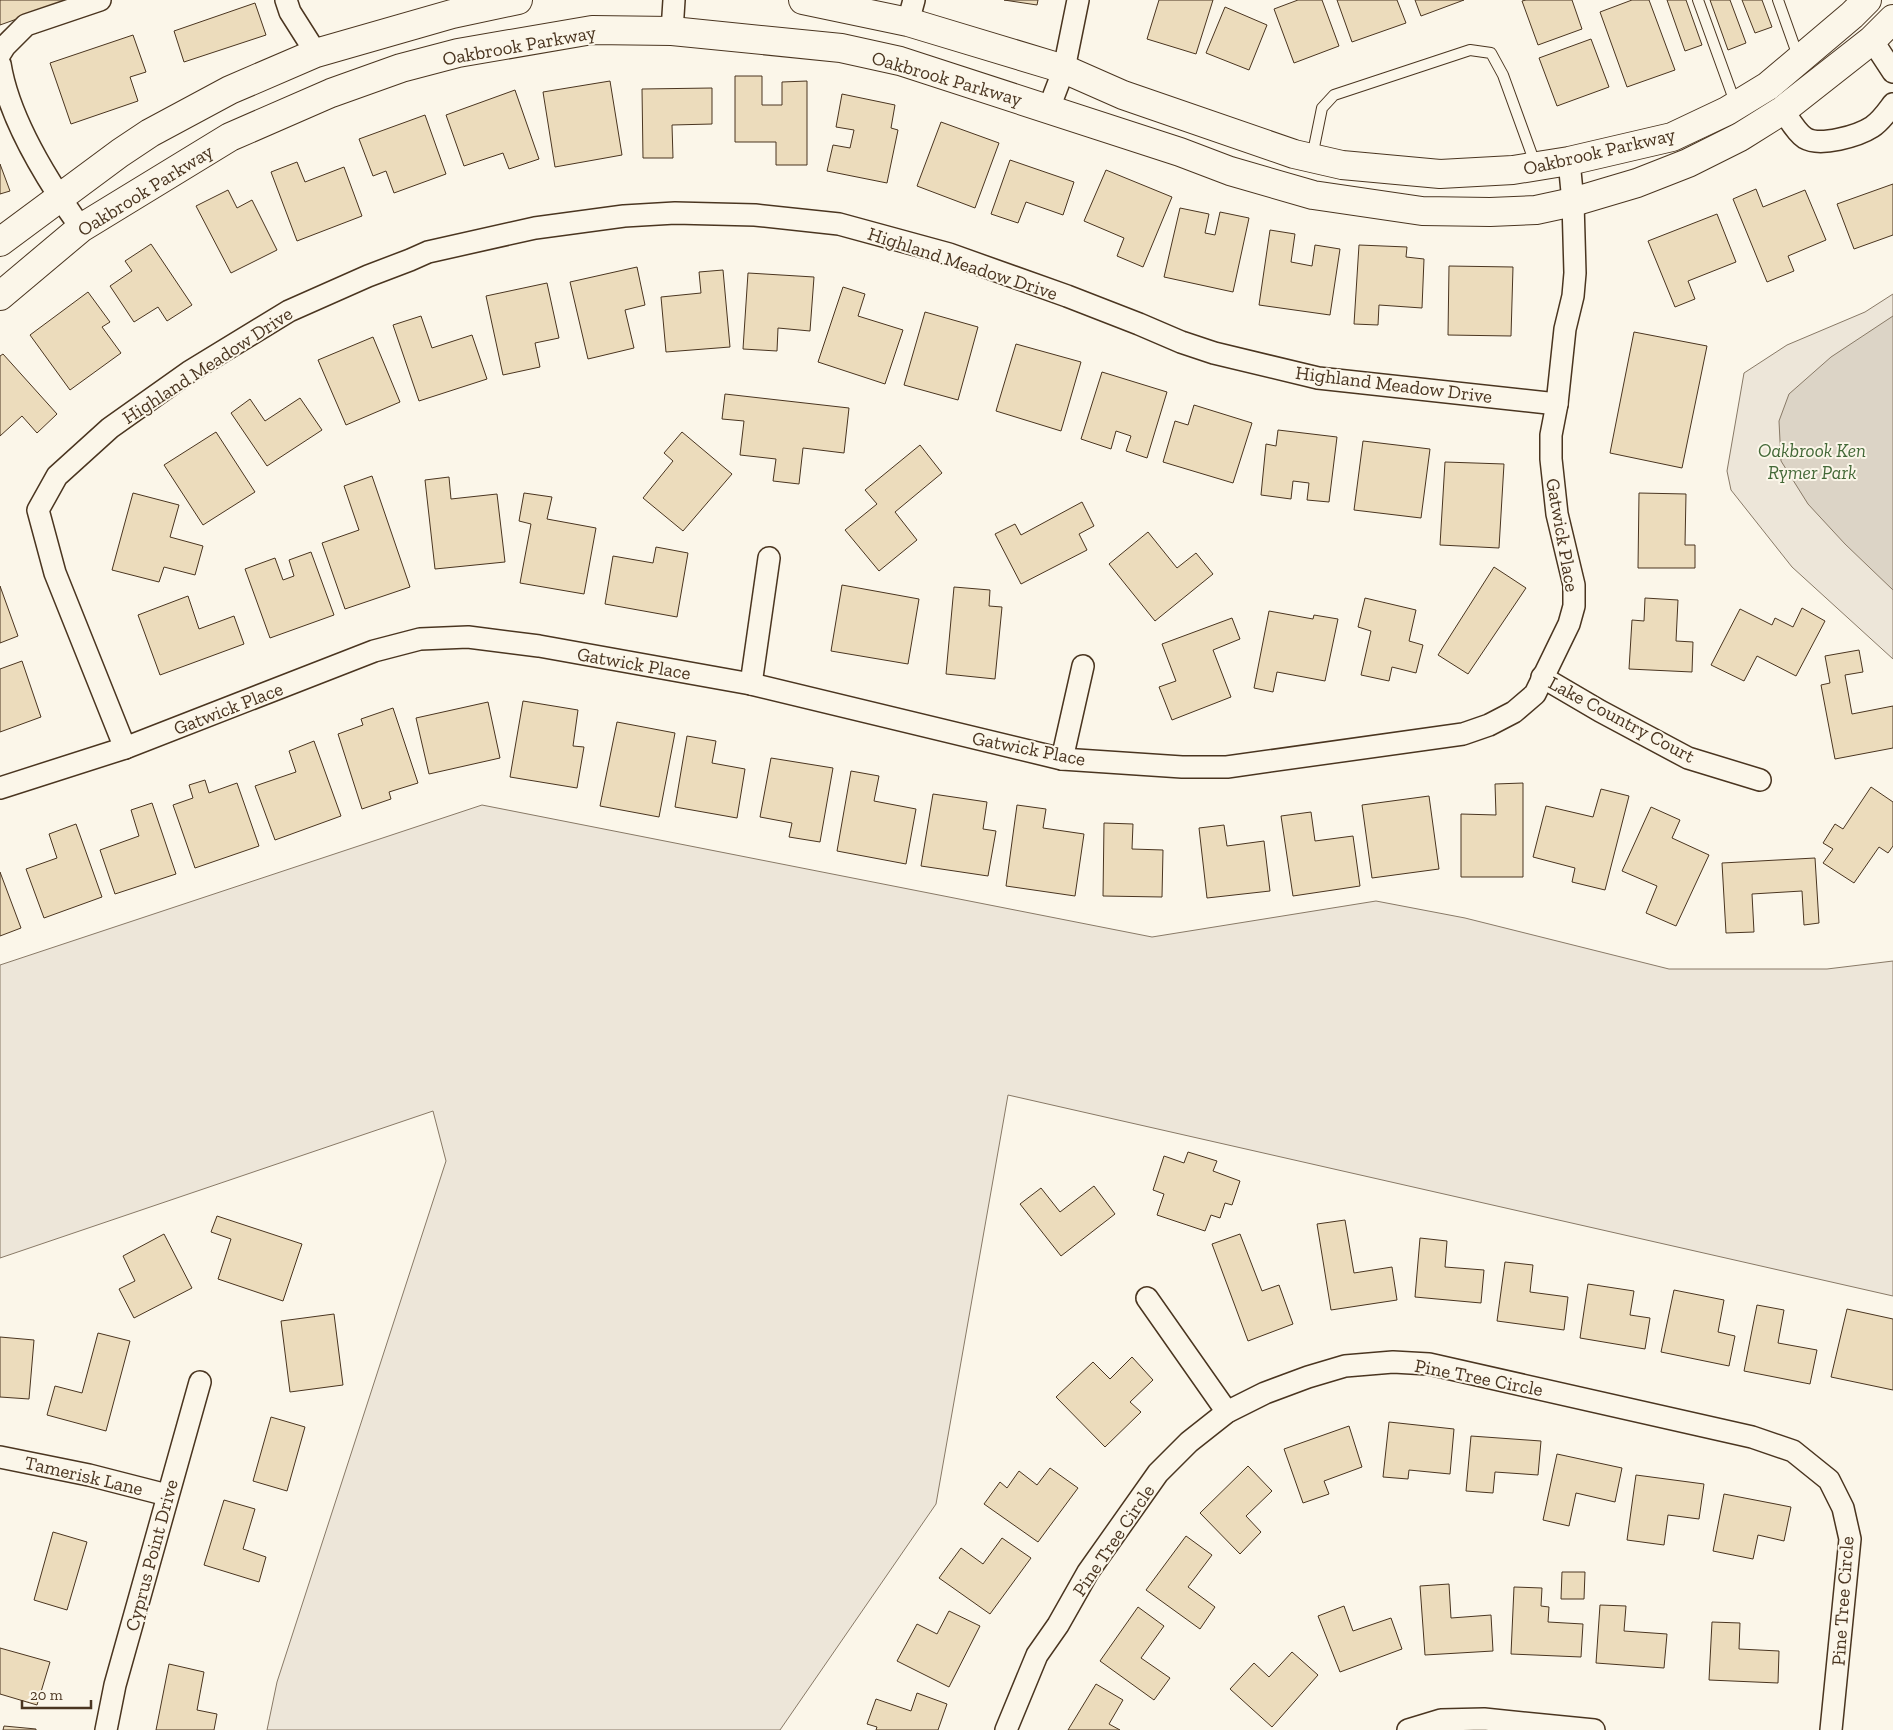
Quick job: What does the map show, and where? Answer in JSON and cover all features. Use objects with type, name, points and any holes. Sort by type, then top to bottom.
[{"type":"street","points":[[0,54],[5,46],[26,25],[100,0]]},
{"type":"street","points":[[286,0],[290,12],[316,53]]},
{"type":"street","name":"Oakbrook Parkway","points":[[0,242],[150,133],[230,90],[316,53],[452,14],[518,0]]},
{"type":"street","points":[[672,31],[674,0]]},
{"type":"street","name":"Oakbrook Parkway","points":[[803,0],[911,11],[1064,69],[1123,95],[1294,154],[1342,165],[1440,174],[1513,170],[1569,162],[1672,136],[1736,106],[1768,86],[1867,0]]},
{"type":"street","points":[[1049,108],[1064,69],[1078,0]]},
{"type":"street","name":"Oakbrook Parkway","points":[[0,296],[81,228],[230,137],[331,93],[401,68],[458,53],[592,30],[672,31],[842,48],[900,61],[1049,108],[1180,152],[1230,171],[1313,195],[1422,211],[1490,212],[1536,210],[1574,202],[1637,183],[1688,163],[1740,137],[1783,110],[1872,40],[1893,19]]},
{"type":"street","points":[[1872,40],[1893,72]]},
{"type":"street","points":[[0,64],[11,101],[28,144],[60,198],[81,228]]},
{"type":"street","points":[[1783,110],[1807,139],[1822,142],[1852,136],[1867,130],[1882,119],[1893,104]]},
{"type":"street","name":"Gatwick Place","points":[[0,788],[125,748],[374,651],[420,639],[468,637],[539,646],[751,684],[1062,759],[1174,767],[1227,767],[1463,734],[1489,725],[1514,712],[1534,694],[1569,624],[1574,606],[1574,586],[1552,486],[1551,435],[1557,404],[1565,329],[1573,296],[1575,273],[1574,202],[1569,162]]},
{"type":"street","name":"Highland Meadow Drive","points":[[125,748],[55,573],[44,538],[38,510],[57,476],[110,428],[189,372],[289,310],[428,252],[470,241],[535,228],[624,216],[667,214],[755,215],[839,224],[950,254],[1066,296],[1180,342],[1214,353],[1318,378],[1557,404]]},
{"type":"street","points":[[751,684],[770,558]]},
{"type":"street","points":[[1062,759],[1083,666]]},
{"type":"street","name":"Lake Country Court","points":[[1542,677],[1600,711],[1688,758],[1760,780]]},
{"type":"street","points":[[1147,1298],[1226,1412]]},
{"type":"street","name":"Pine Tree Circle","points":[[1006,1730],[1037,1655],[1058,1625],[1088,1572],[1158,1473],[1189,1442],[1226,1412],[1265,1393],[1346,1366],[1393,1362],[1420,1364],[1752,1437],[1793,1451],[1829,1480],[1843,1508],[1850,1539],[1831,1730]]},
{"type":"street","name":"Cyprus Point Drive","points":[[106,1730],[115,1685],[200,1382]]},
{"type":"street","name":"Tamerisk Lane","points":[[0,1457],[89,1475],[167,1495]]},
{"type":"street","points":[[1408,1730],[1441,1720],[1484,1719],[1594,1730]]},
{"type":"lane","points":[[1698,0],[1736,106]]},
{"type":"lane","points":[[1778,0],[1799,60]]},
{"type":"lane","points":[[1312,158],[1322,108],[1334,96],[1470,50],[1490,53],[1502,75],[1536,167]]},
{"type":"green space","name":"Oakbrook Ken Rymer Park","points":[[1893,294],[1893,659],[1792,567],[1731,490],[1727,471],[1744,373],[1787,345],[1865,312]]},
{"type":"green space","points":[[482,805],[1152,937],[1376,901],[1465,918],[1669,969],[1827,969],[1893,961],[1893,1296],[1008,1095],[936,1504],[780,1730],[267,1730],[277,1682],[446,1161],[433,1111],[0,1258],[0,965]]},
{"type":"shaded area","points":[[1893,316],[1893,590],[1845,544],[1808,504],[1781,461],[1779,421],[1789,394],[1831,357]]},
{"type":"building","points":[[0,0],[70,0],[0,25]]},
{"type":"building","points":[[1004,0],[1038,0],[1037,5]]},
{"type":"building","points":[[1159,0],[1213,0],[1196,54],[1147,39]]},
{"type":"building","points":[[1298,0],[1322,0],[1339,46],[1294,63],[1274,9]]},
{"type":"building","points":[[1337,0],[1397,0],[1406,23],[1352,42]]},
{"type":"building","points":[[1415,0],[1464,0],[1421,16]]},
{"type":"building","points":[[1572,0],[1582,29],[1538,45],[1522,1]]},
{"type":"building","points":[[1632,0],[1649,0],[1675,70],[1627,87],[1600,12]]},
{"type":"building","points":[[1667,0],[1686,0],[1702,45],[1685,51]]},
{"type":"building","points":[[1710,0],[1730,0],[1746,43],[1728,50]]},
{"type":"building","points":[[1742,0],[1762,0],[1772,27],[1755,33]]},
{"type":"building","points":[[255,3],[266,35],[184,62],[174,31]]},
{"type":"building","points":[[1225,7],[1267,25],[1249,70],[1206,53]]},
{"type":"building","points":[[133,35],[146,72],[130,77],[138,101],[71,124],[50,63]]},
{"type":"building","points":[[1591,39],[1609,87],[1557,106],[1539,58]]},
{"type":"building","points":[[735,76],[762,76],[762,105],[782,105],[782,82],[807,81],[807,165],[776,165],[776,142],[735,142]]},
{"type":"building","points":[[610,81],[622,155],[555,167],[543,92]]},
{"type":"building","points":[[712,88],[712,124],[672,125],[673,158],[643,158],[642,89]]},
{"type":"building","points":[[515,90],[539,159],[509,169],[503,153],[464,166],[446,115]]},
{"type":"building","points":[[842,94],[895,105],[891,128],[898,130],[887,183],[827,171],[833,145],[850,148],[854,130],[836,127]]},
{"type":"building","points":[[425,115],[446,174],[394,193],[386,171],[373,176],[359,139]]},
{"type":"building","points":[[941,122],[999,143],[975,208],[917,186]]},
{"type":"building","points":[[1010,160],[1074,182],[1063,215],[1026,202],[1018,223],[991,214]]},
{"type":"building","points":[[297,162],[305,182],[344,167],[362,216],[297,241],[271,172]]},
{"type":"building","points":[[0,164],[10,191],[0,194]]},
{"type":"building","points":[[1106,170],[1172,197],[1143,267],[1117,256],[1124,238],[1084,221]]},
{"type":"building","points":[[1893,184],[1893,235],[1854,249],[1837,204]]},
{"type":"building","points":[[1756,189],[1763,207],[1805,190],[1826,240],[1788,256],[1794,271],[1767,282],[1733,199]]},
{"type":"building","points":[[228,190],[237,208],[252,200],[277,250],[231,273],[196,206]]},
{"type":"building","points":[[1180,208],[1209,214],[1205,233],[1215,235],[1220,212],[1249,218],[1233,292],[1164,277]]},
{"type":"building","points":[[1717,214],[1736,262],[1688,281],[1695,299],[1675,307],[1648,241]]},
{"type":"building","points":[[1270,230],[1295,234],[1291,262],[1312,266],[1315,245],[1340,249],[1330,315],[1259,305]]},
{"type":"building","points":[[151,244],[192,305],[167,321],[158,307],[134,322],[110,286],[132,271],[125,261]]},
{"type":"building","points":[[1359,245],[1407,247],[1406,257],[1424,259],[1422,308],[1379,305],[1378,325],[1354,324]]},
{"type":"building","points":[[1449,266],[1513,267],[1511,336],[1448,335]]},
{"type":"building","points":[[637,267],[645,305],[625,310],[634,348],[588,359],[570,282]]},
{"type":"building","points":[[723,270],[730,347],[666,352],[661,297],[701,293],[699,272]]},
{"type":"building","points":[[748,273],[814,277],[810,331],[778,328],[777,351],[743,349]]},
{"type":"building","points":[[547,283],[559,338],[535,343],[540,367],[503,375],[486,296]]},
{"type":"building","points":[[843,287],[865,294],[858,316],[903,330],[885,384],[818,362]]},
{"type":"building","points":[[88,292],[110,322],[102,327],[121,353],[70,390],[30,335]]},
{"type":"building","points":[[925,312],[978,327],[958,400],[904,385]]},
{"type":"building","points":[[421,316],[432,348],[472,335],[487,379],[419,401],[393,325]]},
{"type":"building","points":[[1634,332],[1707,346],[1682,468],[1610,453]]},
{"type":"building","points":[[373,337],[400,402],[346,425],[318,360]]},
{"type":"building","points":[[1016,344],[1081,362],[1061,431],[996,411]]},
{"type":"building","points":[[3,354],[57,414],[37,433],[22,416],[0,436],[0,356]]},
{"type":"building","points":[[1102,372],[1167,392],[1147,458],[1126,451],[1131,436],[1116,431],[1111,449],[1081,439]]},
{"type":"building","points":[[725,394],[849,408],[844,453],[803,448],[799,484],[773,481],[776,459],[740,455],[744,421],[722,419]]},
{"type":"building","points":[[300,398],[322,430],[267,466],[231,413],[250,399],[265,421]]},
{"type":"building","points":[[1194,405],[1252,423],[1233,483],[1163,462],[1175,421],[1188,425]]},
{"type":"building","points":[[1278,430],[1337,437],[1329,502],[1307,500],[1309,483],[1293,481],[1291,499],[1261,495],[1266,444],[1276,446]]},
{"type":"building","points":[[216,432],[255,492],[203,525],[164,465]]},
{"type":"building","points":[[682,432],[732,474],[683,531],[643,498],[673,461],[664,453]]},
{"type":"building","points":[[1363,441],[1430,449],[1421,518],[1354,510]]},
{"type":"building","points":[[920,445],[942,473],[895,512],[917,540],[879,571],[845,530],[877,504],[865,490]]},
{"type":"building","points":[[1445,462],[1504,464],[1499,548],[1440,545]]},
{"type":"building","points":[[372,476],[410,587],[345,609],[322,543],[359,530],[344,486]]},
{"type":"building","points":[[449,477],[451,499],[497,494],[505,562],[435,569],[425,480]]},
{"type":"building","points":[[133,493],[179,505],[170,537],[203,546],[195,575],[164,567],[159,582],[112,570]]},
{"type":"building","points":[[524,493],[552,497],[547,519],[596,528],[584,594],[520,583],[531,524],[519,521]]},
{"type":"building","points":[[1639,493],[1686,494],[1685,545],[1695,545],[1695,568],[1638,568]]},
{"type":"building","points":[[1082,502],[1094,526],[1079,534],[1087,550],[1021,584],[995,534],[1015,524],[1021,535]]},
{"type":"building","points":[[1148,532],[1177,568],[1196,553],[1213,574],[1155,621],[1109,564]]},
{"type":"building","points":[[656,547],[688,553],[677,617],[605,604],[613,556],[653,563]]},
{"type":"building","points":[[311,552],[334,615],[270,638],[245,569],[275,558],[283,580],[294,576],[289,560]]},
{"type":"building","points":[[1494,567],[1526,588],[1468,674],[1438,655]]},
{"type":"building","points":[[842,585],[919,599],[908,664],[831,651]]},
{"type":"building","points":[[0,586],[18,636],[0,643]]},
{"type":"building","points":[[954,587],[990,590],[989,606],[1002,607],[995,679],[946,674]]},
{"type":"building","points":[[188,596],[199,629],[234,616],[244,644],[160,675],[138,615]]},
{"type":"building","points":[[1365,598],[1416,610],[1409,641],[1423,645],[1416,673],[1392,667],[1389,681],[1361,675],[1371,631],[1358,627]]},
{"type":"building","points":[[1645,598],[1678,600],[1676,641],[1693,642],[1692,672],[1629,669],[1632,620],[1644,621]]},
{"type":"building","points":[[1802,608],[1825,621],[1796,676],[1757,656],[1744,681],[1711,665],[1740,609],[1772,625],[1775,618],[1793,627]]},
{"type":"building","points":[[1269,611],[1313,619],[1314,615],[1338,619],[1325,681],[1277,672],[1273,692],[1254,688]]},
{"type":"building","points":[[1232,618],[1240,639],[1213,650],[1231,697],[1172,720],[1159,687],[1176,681],[1162,644]]},
{"type":"building","points":[[1859,650],[1863,672],[1845,675],[1852,714],[1893,706],[1893,748],[1835,759],[1821,685],[1830,683],[1825,656]]},
{"type":"building","points":[[22,661],[41,717],[0,732],[0,669]]},
{"type":"building","points":[[523,701],[578,710],[573,746],[584,747],[577,788],[510,777]]},
{"type":"building","points":[[488,702],[500,758],[429,774],[416,718]]},
{"type":"building","points":[[393,708],[418,783],[389,792],[391,799],[362,809],[338,734],[363,725],[361,719]]},
{"type":"building","points":[[617,722],[675,733],[659,817],[600,806]]},
{"type":"building","points":[[687,736],[716,741],[712,763],[745,769],[737,818],[675,807]]},
{"type":"building","points":[[314,741],[341,816],[275,840],[255,786],[296,772],[289,751]]},
{"type":"building","points":[[771,758],[833,768],[820,842],[789,837],[792,823],[760,817]]},
{"type":"building","points":[[851,771],[879,776],[874,801],[916,809],[906,864],[837,851]]},
{"type":"building","points":[[205,780],[209,793],[237,783],[259,846],[195,868],[173,805],[193,798],[189,785]]},
{"type":"building","points":[[1523,783],[1523,877],[1461,877],[1461,814],[1496,815],[1495,784]]},
{"type":"building","points":[[1871,787],[1893,802],[1893,846],[1888,853],[1879,847],[1854,883],[1823,863],[1833,849],[1823,843],[1835,824],[1843,829]]},
{"type":"building","points":[[1601,789],[1629,796],[1605,890],[1572,882],[1575,868],[1533,857],[1546,806],[1593,817]]},
{"type":"building","points":[[933,794],[987,802],[983,829],[996,831],[988,876],[921,866]]},
{"type":"building","points":[[1429,796],[1439,869],[1372,878],[1362,805]]},
{"type":"building","points":[[152,803],[176,874],[115,894],[100,850],[139,836],[131,810]]},
{"type":"building","points":[[1017,805],[1046,809],[1043,828],[1084,834],[1075,896],[1006,886]]},
{"type":"building","points":[[1651,807],[1680,820],[1672,838],[1709,855],[1676,926],[1646,913],[1657,886],[1622,871]]},
{"type":"building","points":[[1311,812],[1315,841],[1353,836],[1360,886],[1293,896],[1281,816]]},
{"type":"building","points":[[1104,823],[1133,824],[1132,849],[1163,850],[1162,897],[1103,896]]},
{"type":"building","points":[[76,824],[102,897],[44,918],[26,869],[57,858],[49,834]]},
{"type":"building","points":[[1224,825],[1227,846],[1264,841],[1270,891],[1207,898],[1199,828]]},
{"type":"building","points":[[1815,858],[1819,923],[1804,925],[1802,891],[1752,894],[1754,932],[1726,933],[1722,863]]},
{"type":"building","points":[[0,872],[21,928],[0,936]]},
{"type":"building","points":[[1188,1152],[1217,1161],[1213,1171],[1240,1181],[1232,1205],[1225,1203],[1220,1218],[1211,1215],[1205,1231],[1157,1215],[1164,1194],[1153,1190],[1164,1156],[1184,1163]]},
{"type":"building","points":[[1094,1186],[1115,1214],[1061,1256],[1020,1204],[1041,1188],[1060,1212]]},
{"type":"building","points":[[217,1216],[302,1244],[283,1301],[218,1279],[231,1239],[211,1232]]},
{"type":"building","points":[[1345,1220],[1354,1273],[1392,1267],[1397,1300],[1331,1310],[1317,1224]]},
{"type":"building","points":[[164,1234],[192,1288],[134,1318],[119,1289],[135,1281],[123,1256]]},
{"type":"building","points":[[1240,1234],[1262,1291],[1279,1285],[1293,1324],[1248,1341],[1212,1244]]},
{"type":"building","points":[[1420,1238],[1447,1241],[1445,1267],[1484,1270],[1481,1303],[1415,1297]]},
{"type":"building","points":[[1505,1262],[1533,1265],[1530,1292],[1568,1297],[1564,1330],[1497,1321]]},
{"type":"building","points":[[1588,1284],[1634,1291],[1630,1315],[1650,1318],[1645,1349],[1580,1338]]},
{"type":"building","points":[[1674,1290],[1724,1300],[1718,1332],[1735,1336],[1729,1366],[1661,1352]]},
{"type":"building","points":[[1757,1305],[1784,1310],[1778,1343],[1817,1350],[1810,1384],[1744,1371]]},
{"type":"building","points":[[1847,1309],[1893,1319],[1893,1390],[1831,1377]]},
{"type":"building","points":[[334,1314],[343,1385],[290,1392],[281,1321]]},
{"type":"building","points":[[98,1333],[130,1341],[106,1431],[47,1415],[55,1386],[82,1393]]},
{"type":"building","points":[[0,1337],[34,1340],[29,1399],[0,1397]]},
{"type":"building","points":[[1132,1357],[1153,1380],[1130,1402],[1141,1412],[1105,1447],[1056,1397],[1093,1362],[1110,1379]]},
{"type":"building","points":[[271,1417],[305,1427],[287,1491],[253,1481]]},
{"type":"building","points":[[1389,1422],[1454,1429],[1450,1474],[1409,1470],[1408,1479],[1383,1477]]},
{"type":"building","points":[[1349,1426],[1362,1467],[1324,1481],[1329,1494],[1303,1503],[1284,1449]]},
{"type":"building","points":[[1471,1436],[1541,1441],[1538,1475],[1495,1472],[1493,1493],[1466,1491]]},
{"type":"building","points":[[1557,1454],[1622,1468],[1615,1502],[1576,1493],[1569,1526],[1543,1520]]},
{"type":"building","points":[[1248,1466],[1272,1491],[1246,1516],[1261,1532],[1240,1554],[1200,1513]]},
{"type":"building","points":[[1050,1468],[1078,1488],[1038,1542],[984,1504],[1000,1482],[1007,1488],[1019,1471],[1037,1485]]},
{"type":"building","points":[[1636,1475],[1704,1484],[1699,1519],[1668,1515],[1664,1545],[1627,1540]]},
{"type":"building","points":[[1724,1494],[1791,1507],[1784,1541],[1758,1535],[1753,1559],[1713,1551]]},
{"type":"building","points":[[224,1500],[255,1509],[243,1549],[266,1557],[259,1582],[204,1565]]},
{"type":"building","points":[[53,1532],[87,1542],[67,1610],[34,1600]]},
{"type":"building","points":[[1186,1536],[1212,1555],[1188,1587],[1215,1607],[1200,1629],[1146,1590]]},
{"type":"building","points":[[1002,1538],[1031,1558],[990,1614],[939,1578],[961,1548],[983,1564]]},
{"type":"building","points":[[1562,1572],[1585,1572],[1584,1599],[1561,1599]]},
{"type":"building","points":[[1449,1584],[1451,1618],[1491,1615],[1493,1651],[1425,1655],[1420,1586]]},
{"type":"building","points":[[1514,1587],[1542,1588],[1541,1606],[1549,1607],[1548,1622],[1583,1624],[1581,1657],[1511,1654]]},
{"type":"building","points":[[1600,1605],[1626,1606],[1624,1631],[1667,1634],[1664,1668],[1596,1663]]},
{"type":"building","points":[[1344,1606],[1353,1631],[1391,1618],[1402,1649],[1340,1672],[1318,1616]]},
{"type":"building","points":[[1138,1607],[1164,1626],[1141,1658],[1170,1678],[1154,1700],[1100,1661]]},
{"type":"building","points":[[949,1611],[980,1626],[949,1687],[897,1661],[917,1624],[937,1634]]},
{"type":"building","points":[[1712,1622],[1740,1623],[1739,1649],[1779,1651],[1778,1683],[1709,1680]]},
{"type":"building","points":[[0,1648],[50,1662],[37,1705],[0,1694]]},
{"type":"building","points":[[1292,1652],[1318,1675],[1272,1727],[1230,1689],[1254,1663],[1269,1677]]},
{"type":"building","points":[[169,1664],[204,1672],[197,1710],[217,1714],[214,1730],[156,1730]]},
{"type":"building","points":[[1096,1684],[1123,1700],[1109,1724],[1120,1730],[1068,1730]]},
{"type":"building","points":[[917,1693],[947,1704],[938,1730],[876,1730],[877,1727],[867,1724],[876,1699],[911,1711]]},
{"type":"building","points":[[4,1726],[36,1729],[36,1730],[3,1730]]}]
